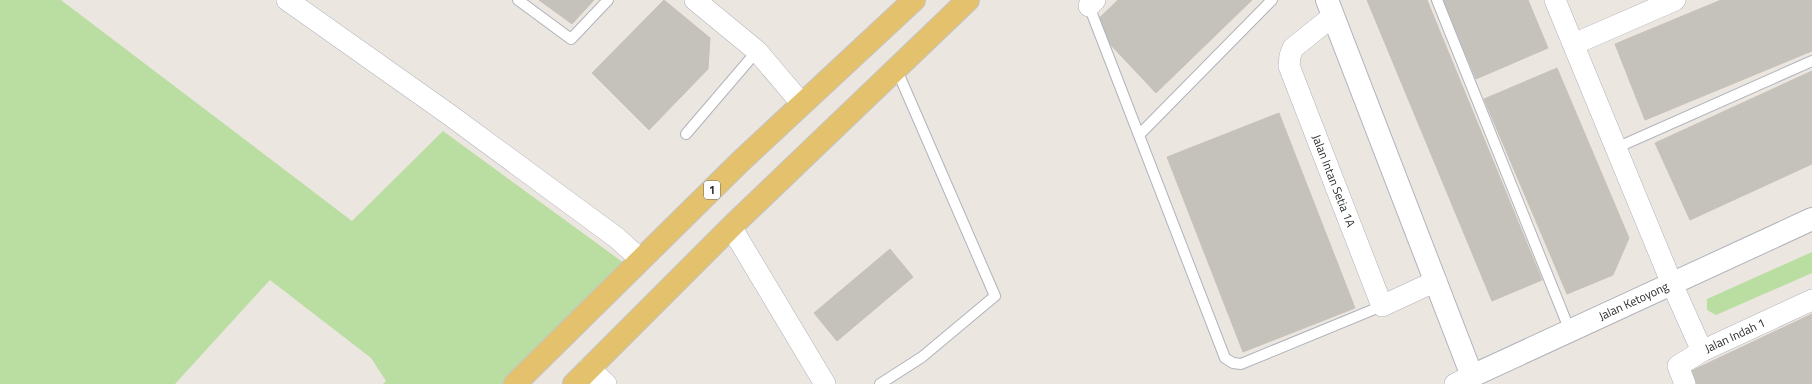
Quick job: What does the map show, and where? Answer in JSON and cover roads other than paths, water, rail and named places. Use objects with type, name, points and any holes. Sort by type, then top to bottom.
[{"type":"main road","name":"1","points":[[515,384],[802,104],[914,0]]},
{"type":"main road","points":[[574,384],[730,227],[968,0]]},
{"type":"street","points":[[287,0],[453,117],[617,238],[641,260]]},
{"type":"street","points":[[695,0],[758,51],[802,104]]},
{"type":"street","points":[[1556,0],[1672,284],[1702,351]]},
{"type":"street","points":[[1574,44],[1675,0]]},
{"type":"street","points":[[1330,8],[1436,281],[1464,380]]},
{"type":"street","name":"Jalan Intan Setia 1A","points":[[1330,8],[1293,48],[1289,66],[1382,306]]},
{"type":"street","name":"Jalan Ketoyong","points":[[1464,380],[1812,219]]},
{"type":"street","points":[[730,227],[825,384]]},
{"type":"street","points":[[1382,306],[1436,281]]},
{"type":"street","name":"Jalan Indah 1","points":[[1685,384],[1678,366],[1702,351],[1812,300]]},
{"type":"street","points":[[589,368],[606,384]]},
{"type":"lane","points":[[518,0],[571,39],[608,0]]},
{"type":"lane","points":[[1140,134],[1272,0]]},
{"type":"lane","points":[[1437,0],[1570,331]]},
{"type":"lane","points":[[1092,3],[1225,358],[1233,363],[1241,364],[1382,306]]},
{"type":"lane","points":[[686,134],[758,51]]},
{"type":"lane","points":[[1616,148],[1812,62]]},
{"type":"lane","points":[[880,384],[922,357],[995,296],[896,68]]}]
